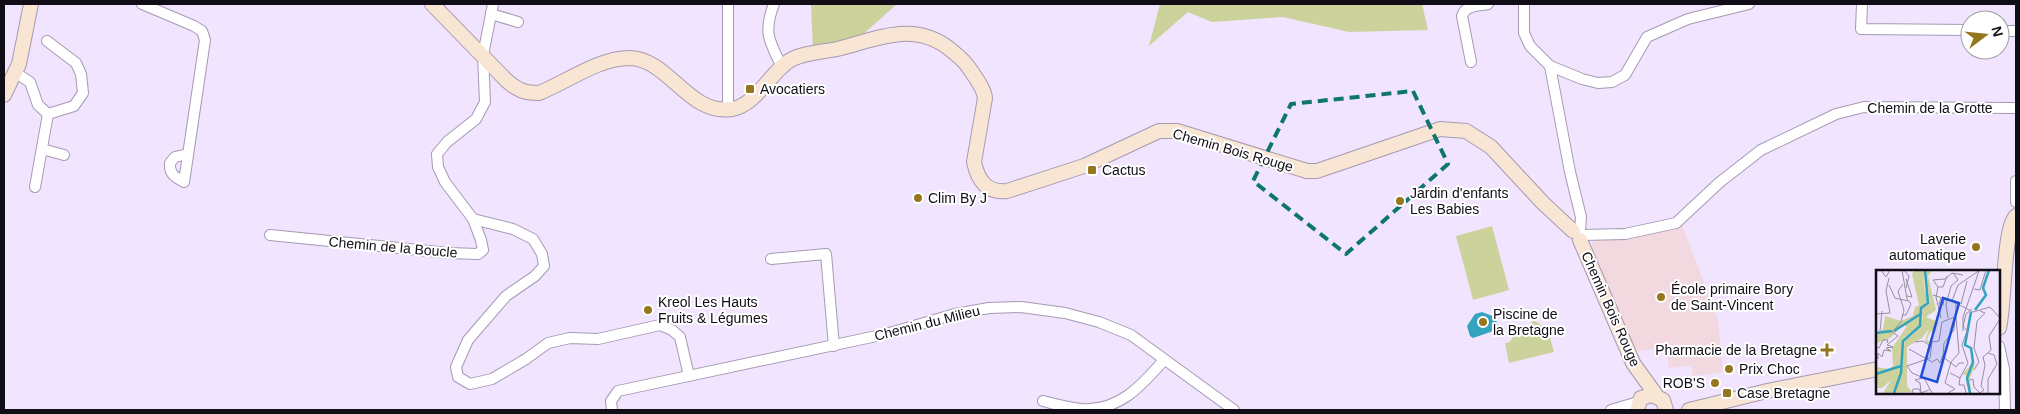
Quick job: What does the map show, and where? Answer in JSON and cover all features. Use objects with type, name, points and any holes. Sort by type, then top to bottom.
[{"type":"street","points":[[4,94],[31,4]]},
{"type":"street","points":[[142,4],[194,26],[202,31],[205,40],[188,154]]},
{"type":"street","points":[[432,4],[516,89],[528,93],[543,92],[602,65],[621,59],[639,59],[652,65],[702,103],[715,108],[728,109],[728,4]]},
{"type":"street","points":[[774,4],[769,18],[768,39],[782,67]]},
{"type":"street","points":[[1471,62],[1462,16],[1468,8],[1488,4]]},
{"type":"street","points":[[1524,4],[1524,33],[1530,46],[1550,66],[1582,79],[1598,83],[1612,82],[1625,75],[1647,37],[1653,33],[1688,19],[1749,4]]},
{"type":"street","points":[[1862,4],[1861,28],[1960,30]]},
{"type":"street","points":[[483,54],[492,9],[518,22]]},
{"type":"street","name":"Chemin Bois Rouge","points":[[728,109],[734,109],[751,98],[791,60],[900,34],[921,33],[945,45],[965,61],[984,95],[974,162],[976,172],[984,183],[988,188],[996,192],[1084,166],[1159,131],[1177,130],[1307,172],[1317,171],[1440,129],[1452,128],[1466,131],[1491,147],[1543,203],[1579,234],[1616,327],[1642,378],[1662,403]]},
{"type":"street","points":[[47,41],[76,63],[81,74],[83,93],[74,106],[48,114]]},
{"type":"street","name":"Chemin de la Boucle","points":[[270,235],[449,253],[478,254],[483,250],[482,240],[473,219],[445,182],[438,167],[437,154],[446,142],[476,119],[484,102],[483,54]]},
{"type":"street","points":[[1550,66],[1570,172],[1581,218],[1579,234]]},
{"type":"street","points":[[10,77],[30,82],[38,105],[48,114]]},
{"type":"street","name":"Chemin de la Grotte","points":[[1579,234],[1625,234],[1676,223],[1720,182],[1761,150],[1836,114],[1864,107],[2016,108]]},
{"type":"street","points":[[35,187],[48,114]]},
{"type":"street","points":[[42,149],[64,154]]},
{"type":"street","points":[[2016,181],[2016,202]]},
{"type":"street","points":[[2000,323],[2004,304],[2008,232],[2016,216]]},
{"type":"street","points":[[473,219],[513,229],[533,239],[542,254],[544,266],[535,276],[506,296],[468,340],[456,367],[458,377],[470,384],[492,379],[526,359],[548,343],[555,341],[570,338],[598,339],[660,325],[672,330],[680,337],[689,376]]},
{"type":"street","points":[[771,259],[826,254],[834,346]]},
{"type":"street","name":"Chemin du Milieu","points":[[612,410],[611,401],[618,391],[834,346],[894,332],[955,314],[989,308],[1021,307],[1065,313],[1099,322],[1131,335],[1234,410]]},
{"type":"street","points":[[2000,351],[2004,369],[2005,410]]},
{"type":"street","points":[[1043,401],[1082,409],[1108,406],[1120,401],[1144,382],[1164,360]]},
{"type":"street","points":[[1689,410],[1767,391],[1876,369]]},
{"type":"street","name":"Chemin Bois Rouge","points":[[1639,404],[1642,378]]},
{"type":"street","points":[[1619,410],[1639,404],[1648,395],[1662,403],[1683,410]]},
{"type":"highlighted area","points":[[1413,91],[1448,164],[1346,254],[1253,181],[1291,104]]},
{"type":"shaded area","name":"École primaire Bory de Saint-Vincent","points":[[1681,223],[1718,319],[1723,372],[1693,376],[1691,365],[1669,368],[1666,347],[1632,352],[1629,331],[1624,331],[1619,311],[1615,311],[1600,264],[1591,246],[1596,238],[1620,239],[1667,229],[1671,231],[1676,230]]},
{"type":"green space","points":[[808,4],[897,4],[859,38],[813,51],[811,5]]},
{"type":"green space","points":[[1160,4],[1422,4],[1428,30],[1349,32],[1283,17],[1212,22],[1188,12],[1149,46]]},
{"type":"green space","points":[[1492,226],[1509,290],[1473,300],[1456,236]]},
{"type":"green space","points":[[1534,320],[1548,330],[1554,352],[1509,363],[1505,343],[1510,342],[1517,330],[1528,327]]},
{"type":"water","name":"Piscine de la Bretagne","points":[[1482,312],[1495,317],[1499,329],[1473,338],[1470,336],[1467,326],[1475,314]]},
{"type":"place","name":"Avocatiers","points":[[750,89]]},
{"type":"place","name":"Cactus","points":[[1092,170]]},
{"type":"place","name":"Clim By J","points":[[918,198]]},
{"type":"place","name":"Jardin d'enfants Les Babies","points":[[1400,201]]},
{"type":"place","name":"Laverie automatique","points":[[1976,247]]},
{"type":"place","name":"École primaire Bory de Saint-Vincent","points":[[1661,297]]},
{"type":"place","name":"Kreol Les Hauts Fruits & Légumes","points":[[648,310]]},
{"type":"place","name":"Piscine de la Bretagne","points":[[1483,322]]},
{"type":"place","name":"Pharmacie de la Bretagne","points":[[1827,350]]},
{"type":"place","name":"Prix Choc","points":[[1729,369]]},
{"type":"place","name":"ROB'S","points":[[1715,383]]},
{"type":"place","name":"Case Bretagne","points":[[1727,393]]}]
